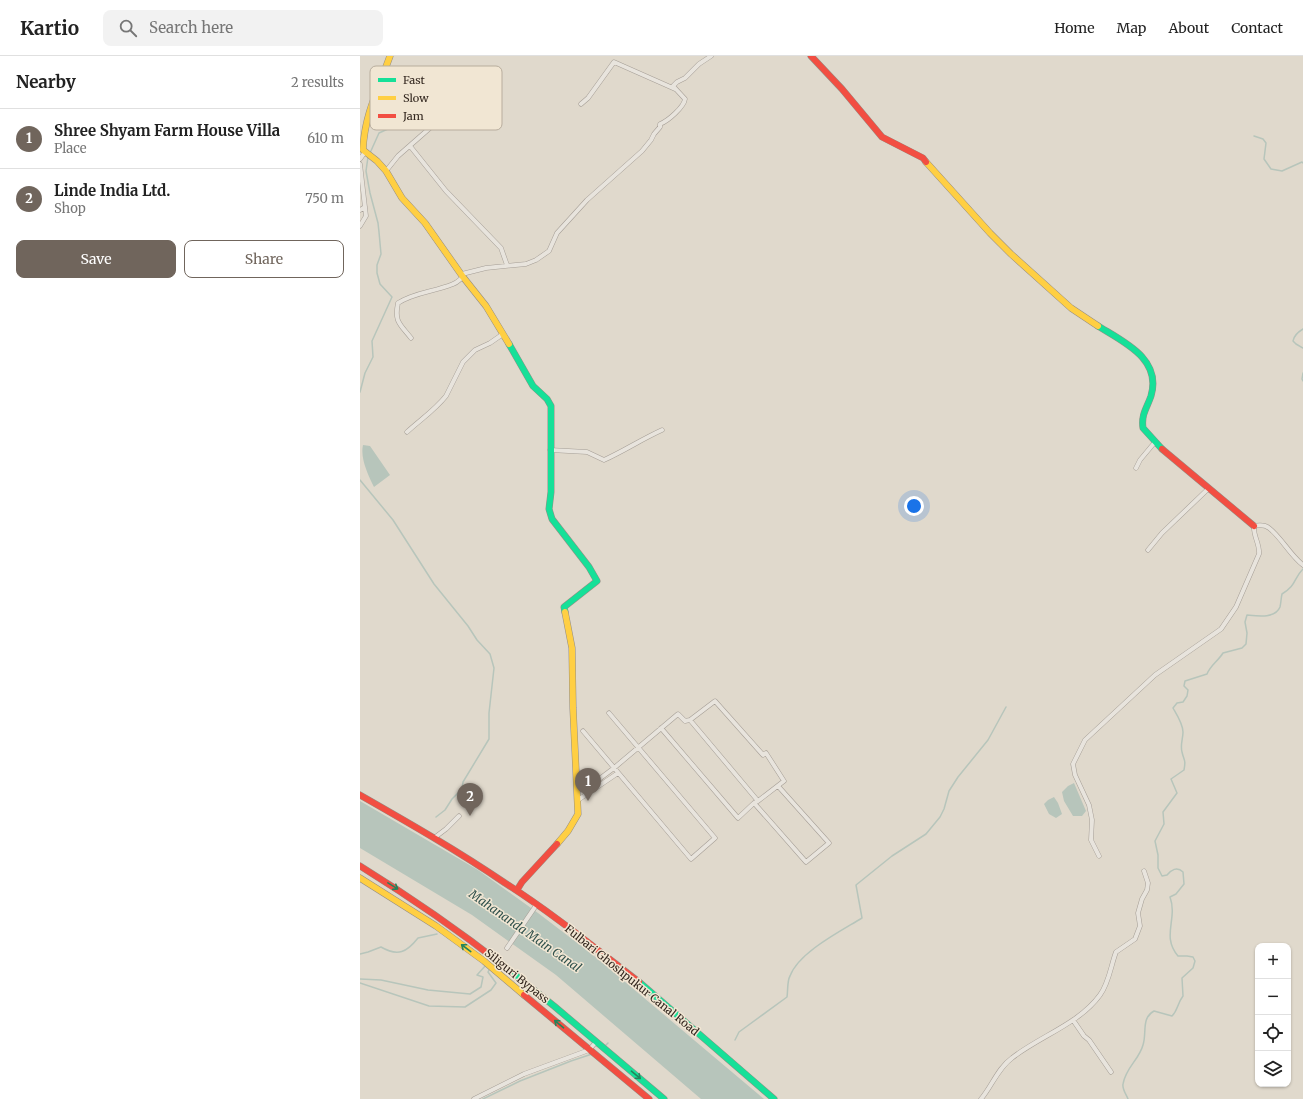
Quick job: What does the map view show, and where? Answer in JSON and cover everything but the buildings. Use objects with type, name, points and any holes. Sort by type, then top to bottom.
[{"type":"main road","points":[[386,66],[390,56]]},
{"type":"main road","points":[[811,56],[842,89],[882,137],[924,158],[990,234],[1071,308],[1134,348],[1150,368],[1153,376],[1154,385],[1142,420],[1143,428],[1155,442],[1254,526]]},
{"type":"main road","points":[[370,108],[363,141],[363,150],[377,161],[386,171],[402,198],[425,223],[462,276],[486,306],[533,386],[551,406],[552,425],[549,513],[562,534],[589,567],[597,581],[564,606],[572,648],[578,814],[573,824],[522,882],[517,890]]},
{"type":"main road","name":"Fulbari Ghoshpukur Canal Road","points":[[360,794],[517,890],[534,905],[586,940],[646,989],[774,1099]]},
{"type":"main road","name":"Siliguri Bypass","points":[[360,866],[397,888],[454,927],[504,965],[597,1041],[664,1099]]},
{"type":"main road","points":[[360,878],[436,926],[484,961],[649,1099]]},
{"type":"street","points":[[675,89],[674,86],[677,82],[685,78],[698,64],[711,56]]},
{"type":"street","points":[[411,338],[398,324],[398,303],[412,295],[434,291],[452,285],[462,276],[476,270],[532,262],[549,251],[557,233],[570,218],[587,200],[642,151],[652,140],[654,134],[660,127],[660,124],[685,103],[685,99],[682,94],[675,89],[614,62],[582,104]]},
{"type":"street","points":[[386,171],[398,156],[427,130]]},
{"type":"street","points":[[410,146],[446,191],[501,248],[507,265]]},
{"type":"street","points":[[360,159],[365,152]]},
{"type":"street","points":[[360,164],[366,206],[366,216],[360,226]]},
{"type":"street","points":[[360,210],[366,206]]},
{"type":"street","points":[[407,432],[434,410],[442,401],[463,362],[475,350],[490,343],[503,334]]},
{"type":"street","points":[[550,450],[587,452],[604,460],[662,430]]},
{"type":"street","points":[[1136,468],[1140,460],[1155,442]]},
{"type":"street","points":[[1148,550],[1167,528],[1209,488]]},
{"type":"street","points":[[1099,856],[1091,840],[1092,820],[1089,805],[1075,775],[1073,764],[1085,740],[1155,675],[1221,629],[1236,607],[1259,554],[1259,547],[1254,532],[1254,526],[1259,525],[1269,528],[1302,565]]},
{"type":"street","points":[[577,790],[590,786],[614,768],[661,728],[678,714],[685,721],[690,720],[715,701],[762,755],[766,753],[784,781],[738,818],[661,728]]},
{"type":"street","points":[[583,732],[691,859],[715,838],[609,714]]},
{"type":"street","points":[[690,720],[806,862],[830,843],[778,786]]},
{"type":"street","points":[[578,800],[618,773]]},
{"type":"street","points":[[434,838],[459,816]]},
{"type":"street","points":[[981,1099],[1010,1059],[1073,1020],[1101,994],[1116,952],[1135,939],[1140,926],[1138,912],[1142,899],[1148,890],[1148,883],[1144,871]]},
{"type":"street","points":[[508,946],[534,905]]},
{"type":"street","points":[[1073,1020],[1112,1072]]},
{"type":"street","points":[[474,1099],[524,1074],[589,1050],[597,1041]]},
{"type":"water","points":[[363,445],[370,446],[390,475],[374,487],[364,461],[362,450]]},
{"type":"water","points":[[1074,783],[1086,811],[1082,816],[1073,816],[1064,801],[1062,792]]},
{"type":"water","points":[[1054,797],[1062,814],[1056,818],[1049,814],[1044,804]]},
{"type":"water","name":"Mahananda Main Canal","points":[[360,801],[478,870],[538,913],[593,955],[764,1099],[701,1099],[556,975],[472,915],[360,848]]},
{"type":"waterway","points":[[370,153],[379,133],[386,130]]},
{"type":"waterway","points":[[1254,136],[1263,139],[1266,143],[1264,159],[1271,169],[1282,171],[1302,162],[1303,163]]},
{"type":"waterway","points":[[360,392],[365,373],[373,357],[372,341],[392,297],[380,284],[377,273],[377,265],[381,254],[378,223],[366,171],[368,157]]},
{"type":"waterway","points":[[1303,329],[1296,334],[1293,341],[1303,348]]},
{"type":"waterway","points":[[1303,373],[1303,381]]},
{"type":"waterway","points":[[360,480],[393,520],[434,584],[468,626],[477,640],[490,654],[494,668],[489,713],[489,739],[463,782],[462,789],[452,799],[445,810],[436,817]]},
{"type":"waterway","points":[[1128,1099],[1123,1084],[1127,1073],[1141,1050],[1147,1018],[1154,1011],[1172,1016],[1174,1014],[1183,996],[1182,978],[1193,968],[1195,961],[1193,957],[1178,956],[1173,949],[1170,934],[1172,913],[1170,897],[1176,894],[1184,884],[1183,872],[1179,869],[1174,869],[1167,875],[1162,876],[1158,868],[1158,855],[1155,841],[1164,824],[1163,812],[1177,793],[1171,779],[1184,770],[1185,766],[1181,747],[1183,729],[1173,708],[1177,703],[1183,702],[1187,696],[1188,690],[1184,686],[1185,681],[1207,674],[1210,668],[1223,653],[1242,648],[1246,644],[1247,633],[1245,622],[1247,615],[1265,616],[1278,611],[1282,594],[1293,585],[1303,569]]},
{"type":"waterway","points":[[735,1040],[739,1032],[787,997],[789,978],[795,967],[802,959],[832,936],[862,918],[856,885],[892,856],[926,834],[940,817],[949,791],[958,777],[988,740],[1006,707]]},
{"type":"waterway","points":[[360,954],[381,947],[392,952],[402,952],[410,947],[418,938],[437,934]]},
{"type":"waterway","points":[[360,979],[381,980],[428,990],[470,994],[481,987],[483,977],[477,975],[486,965]]},
{"type":"waterway","points":[[360,983],[429,1006],[465,1007],[491,990],[496,983],[488,972],[489,970]]},
{"type":"waterway","points":[[605,1046],[608,1043]]},
{"type":"waterway","points":[[483,1099],[520,1081],[592,1054]]},
{"type":"traffic: fast","points":[[1098,326],[1129,345],[1146,362],[1151,372],[1153,383],[1151,396],[1144,415],[1143,428],[1162,449]]},
{"type":"traffic: fast","points":[[509,344],[533,386],[547,399],[551,406],[551,492],[549,509],[552,519],[589,567],[597,581],[564,607],[565,612]]},
{"type":"traffic: fast","points":[[504,966],[554,1006],[664,1099]]},
{"type":"traffic: fast","points":[[639,982],[774,1099]]},
{"type":"traffic: slow","points":[[386,66],[390,56]]},
{"type":"traffic: slow","points":[[370,110],[366,125],[363,150],[377,161],[386,171],[402,198],[425,223],[463,277],[486,306],[509,344]]},
{"type":"traffic: slow","points":[[926,162],[1011,254],[1071,308],[1098,326]]},
{"type":"traffic: slow","points":[[557,844],[568,831],[578,814],[572,648],[565,612]]},
{"type":"traffic: slow","points":[[360,878],[436,926],[484,961],[524,995]]},
{"type":"traffic: jam","points":[[811,56],[842,89],[882,137],[923,158],[926,162]]},
{"type":"traffic: jam","points":[[1162,449],[1254,526]]},
{"type":"traffic: jam","points":[[360,795],[451,848],[540,906],[639,982]]},
{"type":"traffic: jam","points":[[517,890],[522,882],[557,844]]},
{"type":"traffic: jam","points":[[360,866],[434,914],[504,966]]},
{"type":"traffic: jam","points":[[524,995],[649,1099]]},
{"type":"place","name":"Shree Shyam Farm House Villa","points":[[588,801]]},
{"type":"place","name":"Linde India Ltd.","points":[[470,816]]}]
